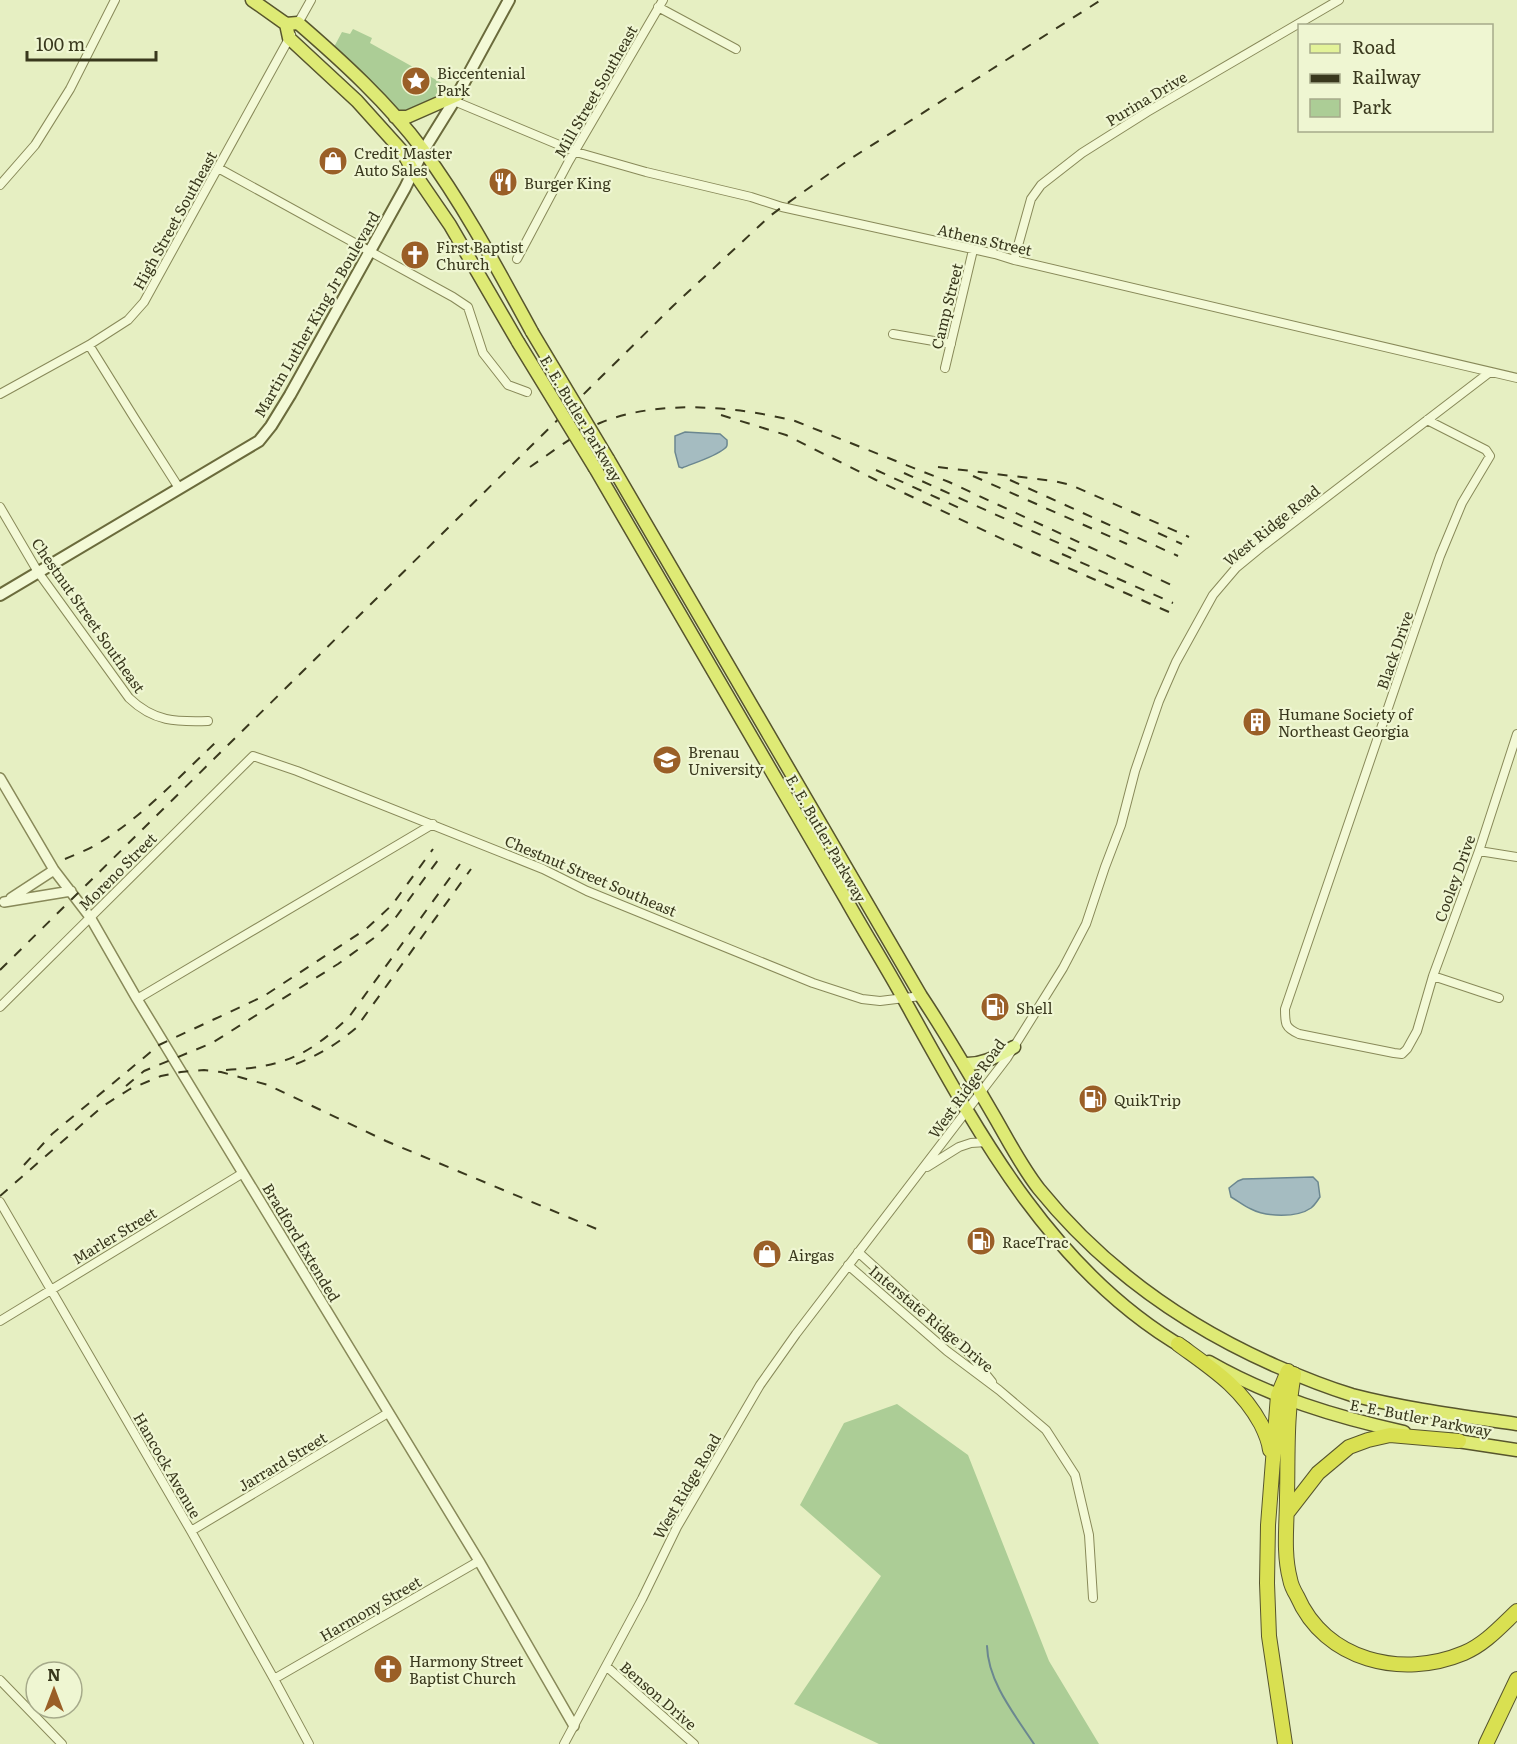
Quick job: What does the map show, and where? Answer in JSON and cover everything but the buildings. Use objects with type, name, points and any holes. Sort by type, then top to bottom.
[{"type":"highway","name":"E. E. Butler Parkway","points":[[252,0],[292,23],[329,50],[395,117],[423,150],[475,229],[532,332],[921,996],[952,1043],[1038,1188],[1074,1228],[1137,1286],[1213,1336],[1291,1373],[1351,1394],[1387,1403],[1517,1424]]},
{"type":"highway","points":[[289,38],[292,23]]},
{"type":"highway","name":"E. E. Butler Parkway","points":[[289,38],[360,104],[402,151],[450,225],[595,468],[904,999],[954,1091],[1012,1180],[1067,1251],[1127,1308],[1178,1344],[1215,1365],[1283,1397],[1371,1425],[1517,1450]]},
{"type":"highway","points":[[395,117],[407,117],[456,98]]},
{"type":"highway","points":[[1178,1344],[1229,1381],[1244,1398],[1264,1430],[1270,1445],[1272,1466]]},
{"type":"highway","points":[[1285,1744],[1269,1636],[1266,1583],[1272,1466],[1283,1397],[1291,1373]]},
{"type":"highway","points":[[1283,1397],[1287,1513],[1285,1546],[1290,1580],[1303,1611],[1320,1632],[1351,1654],[1386,1663],[1418,1665],[1466,1652],[1487,1640],[1517,1611]]},
{"type":"highway","points":[[1287,1513],[1318,1473],[1349,1447],[1390,1435],[1459,1441]]},
{"type":"highway","points":[[1486,1744],[1517,1679]]},
{"type":"main road","name":"Martin Luther King Jr Boulevard","points":[[0,595],[259,441],[290,395],[423,150],[456,98],[509,0]]},
{"type":"main road","points":[[964,1064],[990,1060],[1014,1047]]},
{"type":"street","points":[[0,185],[35,145],[70,89],[116,0]]},
{"type":"street","points":[[292,23],[310,0]]},
{"type":"street","name":"Purina Drive","points":[[1014,260],[1031,199],[1041,185],[1082,153],[1147,112],[1339,0]]},
{"type":"street","points":[[660,4],[736,49]]},
{"type":"street","name":"Mill Street Southeast","points":[[516,259],[660,4]]},
{"type":"street","name":"High Street Southeast","points":[[0,394],[89,345],[128,320],[144,302],[289,38]]},
{"type":"street","name":"Athens Street","points":[[456,98],[576,152],[646,172],[751,197],[782,207],[995,254],[1517,378]]},
{"type":"street","points":[[218,168],[468,307],[483,353],[508,385],[527,392]]},
{"type":"street","name":"Camp Street","points":[[945,368],[973,250]]},
{"type":"street","points":[[893,334],[951,344]]},
{"type":"street","points":[[89,345],[179,488]]},
{"type":"street","name":"West Ridge Road","points":[[564,1744],[677,1527],[760,1385],[848,1265],[981,1093],[1014,1047],[1063,968],[1086,924],[1121,825],[1135,771],[1159,701],[1184,647],[1213,595],[1236,568],[1264,545],[1490,372]]},
{"type":"street","name":"Black Drive","points":[[1290,996],[1440,556],[1462,503],[1490,456],[1486,450],[1426,420]]},
{"type":"street","name":"Chestnut Street Southeast","points":[[0,507],[38,572],[129,698],[160,718],[180,722],[208,722]]},
{"type":"street","name":"Cooley Drive","points":[[1290,996],[1285,1009],[1285,1022],[1289,1030],[1299,1034],[1402,1054],[1407,1049],[1416,1031],[1433,976],[1479,851],[1517,734]]},
{"type":"street","name":"Chestnut Street Southeast","points":[[253,756],[297,771],[543,869],[587,891],[813,983],[862,999],[880,1001],[921,996]]},
{"type":"street","name":"Moreno Street","points":[[0,1006],[253,756]]},
{"type":"street","name":"Bradford Extended","points":[[0,778],[54,870],[90,917],[137,999],[479,1561],[574,1726]]},
{"type":"street","points":[[137,999],[433,825]]},
{"type":"street","points":[[1479,851],[1517,857]]},
{"type":"street","points":[[2,904],[54,870]]},
{"type":"street","points":[[2,904],[70,891]]},
{"type":"street","points":[[1433,976],[1499,998]]},
{"type":"street","points":[[923,1169],[959,1147],[971,1143],[987,1142]]},
{"type":"street","name":"Marler Street","points":[[0,1321],[243,1173]]},
{"type":"street","name":"Hancock Avenue","points":[[0,1202],[191,1531],[309,1744]]},
{"type":"street","name":"Interstate Ridge Drive","points":[[858,1252],[967,1351],[999,1390]]},
{"type":"street","name":"Interstate Ridge Drive","points":[[848,1265],[946,1351],[999,1390],[1046,1430],[1076,1475],[1089,1535],[1093,1598]]},
{"type":"street","name":"Jarrard Street","points":[[191,1531],[388,1413]]},
{"type":"street","name":"Harmony Street","points":[[274,1679],[479,1561]]},
{"type":"street","name":"Benson Drive","points":[[606,1666],[694,1744]]},
{"type":"street","points":[[0,1680],[62,1744]]},
{"type":"green space","points":[[353,29],[372,38],[370,43],[449,87],[450,91],[418,109],[398,111],[334,47],[342,32],[350,34]]},
{"type":"green space","points":[[897,1404],[968,1455],[1049,1661],[1099,1744],[879,1744],[794,1704],[881,1576],[800,1505],[844,1423]]},
{"type":"water","points":[[685,432],[720,434],[727,440],[727,446],[709,457],[682,468],[679,467],[675,452],[675,436]]},
{"type":"water","points":[[1313,1177],[1318,1182],[1320,1197],[1311,1208],[1298,1214],[1281,1215],[1257,1212],[1231,1197],[1229,1188],[1243,1179]]},
{"type":"waterway","points":[[987,1646],[997,1685],[1034,1744]]},
{"type":"railway","points":[[0,970],[673,306],[770,216],[850,159],[1101,0]]},
{"type":"railway","points":[[530,467],[564,443],[600,423],[646,410],[697,407],[772,416],[795,421],[949,482],[1178,588]]},
{"type":"railway","points":[[721,415],[786,435],[1011,543],[1169,612]]},
{"type":"railway","points":[[938,467],[1071,485],[1189,537]]},
{"type":"railway","points":[[876,470],[966,511]]},
{"type":"railway","points":[[904,473],[1076,551]]},
{"type":"railway","points":[[973,476],[1127,544]]},
{"type":"railway","points":[[1010,480],[1178,556]]},
{"type":"railway","points":[[1158,533],[1182,544]]},
{"type":"railway","points":[[1062,554],[1173,603]]},
{"type":"railway","points":[[65,859],[115,833],[159,796],[215,743]]},
{"type":"railway","points":[[24,1165],[52,1134],[159,1045],[264,996],[366,929],[392,905],[433,849]]},
{"type":"railway","points":[[126,1086],[144,1071],[212,1043],[338,964],[374,938],[396,917],[441,856]]},
{"type":"railway","points":[[226,1070],[264,1066],[294,1057],[320,1041],[349,1017],[460,864]]},
{"type":"railway","points":[[296,1064],[328,1049],[356,1028],[471,869]]},
{"type":"railway","points":[[0,1196],[103,1106],[130,1089],[161,1076],[204,1070],[221,1072],[268,1085],[386,1141],[599,1230]]},
{"type":"place","name":"Biccentenial Park","points":[[416,81]]},
{"type":"place","name":"Credit Master Auto Sales","points":[[333,161]]},
{"type":"place","name":"Burger King","points":[[503,182]]},
{"type":"place","name":"First Baptist Church","points":[[415,255]]},
{"type":"place","name":"Humane Society of Northeast Georgia","points":[[1257,722]]},
{"type":"place","name":"Brenau University","points":[[667,760]]},
{"type":"place","name":"Shell","points":[[995,1007]]},
{"type":"place","name":"QuikTrip","points":[[1093,1099]]},
{"type":"place","name":"RaceTrac","points":[[981,1241]]},
{"type":"place","name":"Airgas","points":[[767,1254]]},
{"type":"place","name":"Harmony Street Baptist Church","points":[[388,1669]]}]
